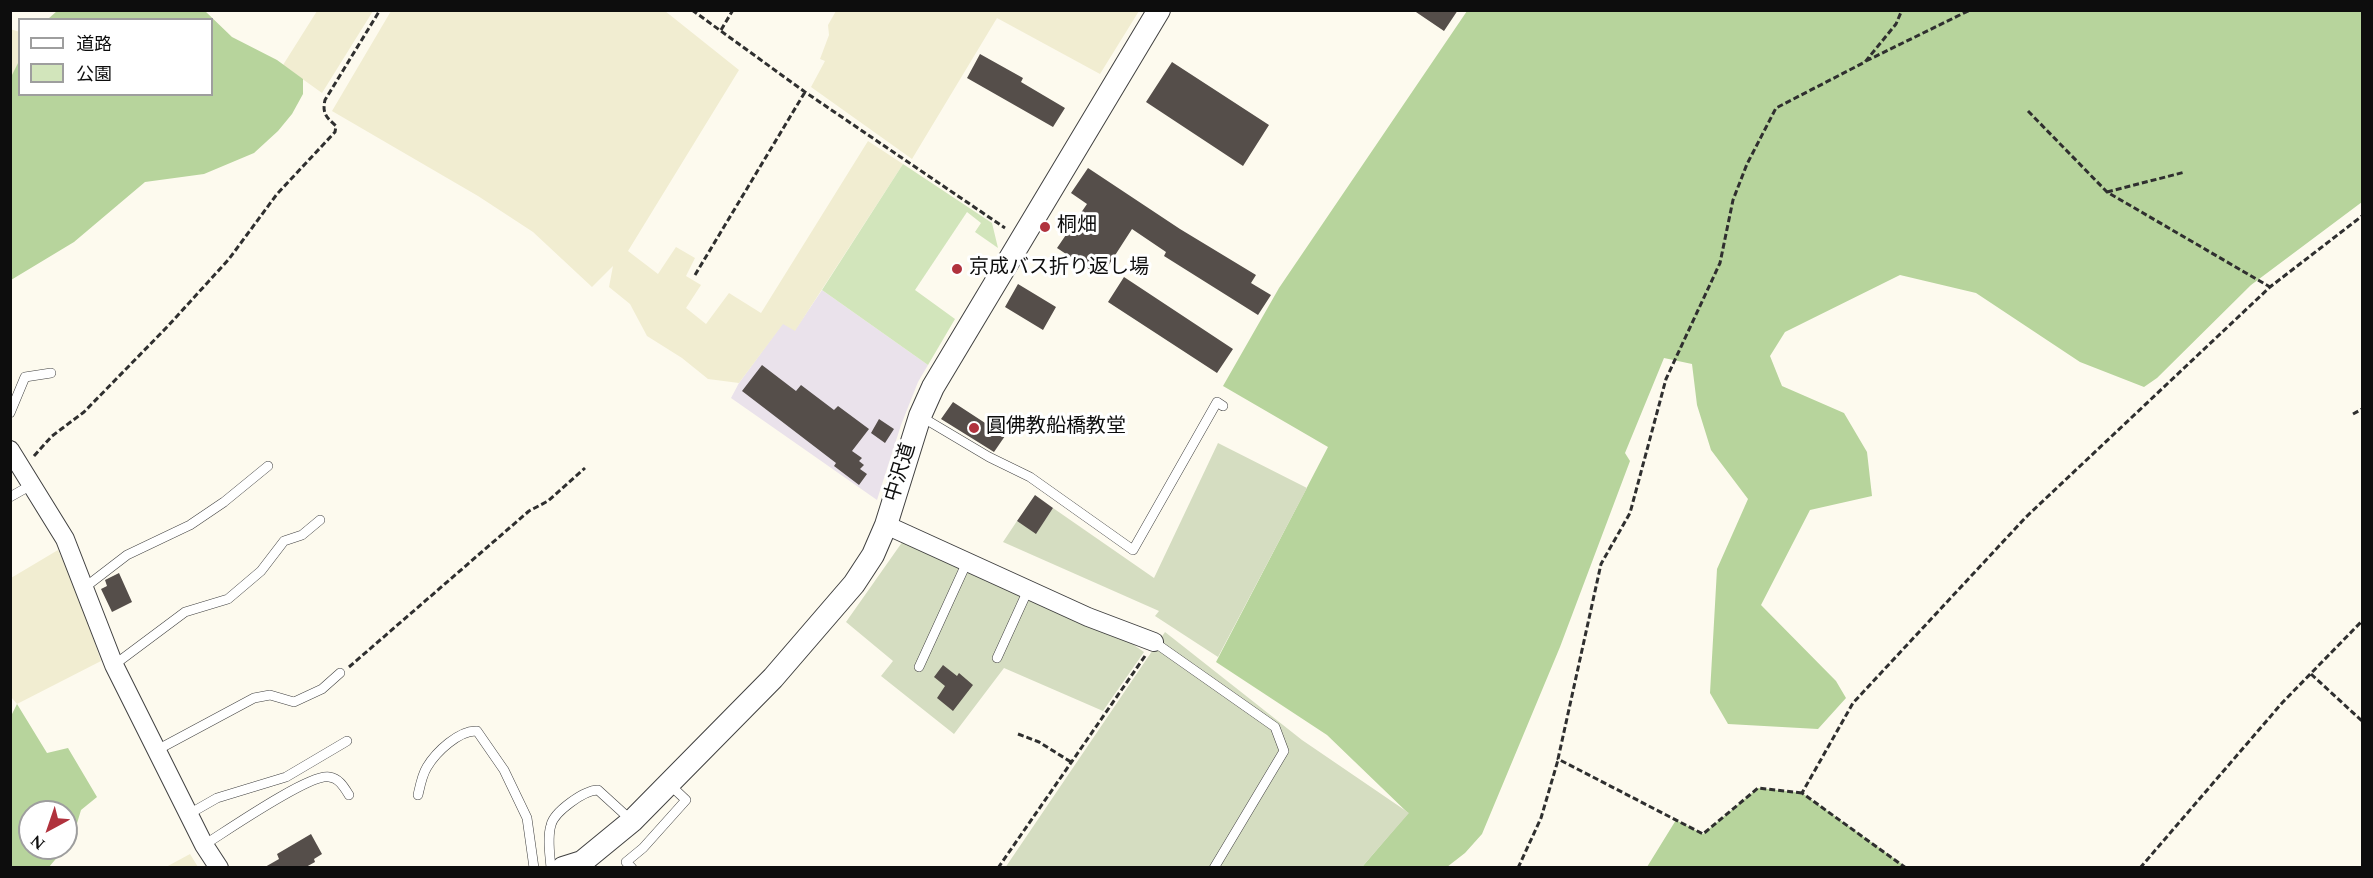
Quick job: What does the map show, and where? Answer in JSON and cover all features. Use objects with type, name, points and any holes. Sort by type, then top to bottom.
[{"type":"street","name":"中沢道","points":[[571,866],[632,820],[773,678],[826,618],[873,555],[886,525],[920,416],[933,387],[1159,10]]},
{"type":"street","points":[[10,450],[28,476],[65,540],[114,665],[204,845],[219,867]]},
{"type":"street","points":[[886,525],[1088,617],[1154,642]]},
{"type":"lane","points":[[10,413],[25,377],[51,374]]},
{"type":"lane","points":[[920,416],[989,457],[1030,477],[1133,550],[1217,402],[1223,406]]},
{"type":"lane","points":[[84,588],[127,555],[190,525],[224,502],[268,466]]},
{"type":"lane","points":[[10,497],[28,476]]},
{"type":"lane","points":[[114,665],[146,644],[165,625],[185,612],[228,599],[261,571],[284,541],[302,535],[320,520]]},
{"type":"lane","points":[[919,667],[967,562]]},
{"type":"lane","points":[[997,658],[1028,590]]},
{"type":"lane","points":[[1154,642],[1275,728],[1284,751],[1214,867]]},
{"type":"lane","points":[[157,750],[254,698],[270,695],[294,702],[322,688],[340,673]]},
{"type":"lane","points":[[418,795],[425,769],[435,757],[460,735],[477,731],[504,770],[526,818],[534,867]]},
{"type":"lane","points":[[189,814],[217,798],[286,777],[347,741]]},
{"type":"lane","points":[[204,845],[259,810],[321,777],[334,778],[342,783],[349,795]]},
{"type":"lane","points":[[632,867],[626,862],[686,800],[669,784]]},
{"type":"lane","points":[[571,866],[550,827],[553,820],[580,795],[598,790],[632,820]]},
{"type":"path","points":[[28,476],[52,436],[84,412],[168,326],[229,259],[278,194],[335,132],[336,126],[326,117],[323,110],[326,100],[380,10]]},
{"type":"path","points":[[692,10],[805,92],[1022,238]]},
{"type":"path","points":[[721,30],[733,10]]},
{"type":"path","points":[[1864,62],[1896,24],[1902,10]]},
{"type":"path","points":[[1518,867],[1541,818],[1558,759],[1600,564],[1630,513],[1666,380],[1720,263],[1733,200],[1747,164],[1776,108],[1970,10]]},
{"type":"path","points":[[695,275],[805,92]]},
{"type":"path","points":[[2028,111],[2107,192],[2270,287]]},
{"type":"path","points":[[2107,192],[2185,172]]},
{"type":"path","points":[[1802,792],[1853,702],[2026,517],[2270,287],[2362,216]]},
{"type":"path","points":[[2353,414],[2362,409]]},
{"type":"path","points":[[340,673],[529,511],[548,501],[585,468]]},
{"type":"path","points":[[2140,867],[2282,703],[2362,621]]},
{"type":"path","points":[[998,867],[1154,642]]},
{"type":"path","points":[[2310,674],[2362,721]]},
{"type":"path","points":[[1018,734],[1039,742],[1071,762]]},
{"type":"path","points":[[1558,759],[1703,834],[1758,788],[1802,792],[1906,867]]},
{"type":"shaded area","points":[[317,11],[373,11],[322,93],[283,65]]},
{"type":"shaded area","points":[[391,11],[665,11],[739,70],[628,251],[658,274],[676,247],[695,258],[686,276],[701,285],[686,308],[706,324],[729,293],[761,313],[868,141],[903,164],[795,331],[783,324],[739,383],[708,379],[682,358],[647,336],[630,304],[609,287],[613,266],[592,287],[533,232],[478,196],[332,111]]},
{"type":"shaded area","points":[[836,11],[1139,11],[1100,74],[997,18],[912,159],[811,87],[825,61],[820,59],[829,35],[828,25]]},
{"type":"shaded area","points":[[10,29],[18,31],[18,63],[11,79]]},
{"type":"shaded area","points":[[822,290],[928,365],[918,382],[901,425],[877,500],[731,398],[739,383],[783,323],[795,330]]},
{"type":"shaded area","points":[[58,550],[76,588],[101,661],[17,704],[11,697],[11,578]]},
{"type":"shaded area","points":[[190,854],[198,867],[166,867]]},
{"type":"green space","points":[[57,11],[205,11],[212,18],[49,18]]},
{"type":"green space","points":[[1467,11],[2362,11],[2362,202],[2251,285],[2157,378],[2144,387],[2080,362],[1976,293],[1900,275],[1785,332],[1770,356],[1782,386],[1844,413],[1867,452],[1872,496],[1810,510],[1761,605],[1836,681],[1846,698],[1818,729],[1728,724],[1710,693],[1717,569],[1748,499],[1711,450],[1697,405],[1692,364],[1664,358],[1625,453],[1630,461],[1560,647],[1482,834],[1465,853],[1447,867],[1362,867],[1408,813],[1327,735],[1216,662],[1328,447],[1223,386],[1279,288]]},
{"type":"green space","points":[[213,19],[232,37],[277,60],[303,79],[303,94],[292,114],[278,131],[254,153],[204,174],[145,182],[74,242],[11,280],[10,79],[18,63],[18,96],[213,96]]},
{"type":"green space","points":[[903,164],[992,223],[998,248],[975,232],[981,223],[967,212],[915,290],[955,319],[928,365],[822,290]]},
{"type":"green space","points":[[1218,443],[1307,488],[1218,657],[1155,616],[1159,611],[1003,542],[1017,521],[1036,533],[1053,508],[1154,578]]},
{"type":"green space","points":[[903,541],[1131,643],[1144,652],[1103,711],[1004,668],[954,734],[881,676],[893,661],[846,622]]},
{"type":"green space","points":[[1165,632],[1302,740],[1409,813],[1362,867],[1005,868]]},
{"type":"green space","points":[[17,704],[47,753],[68,748],[97,797],[81,810],[78,820],[78,800],[18,800],[18,860],[55,860],[49,867],[11,867],[10,718]]},
{"type":"green space","points":[[1758,788],[1802,793],[1906,867],[1647,867],[1676,820],[1703,834]]},
{"type":"building","points":[[1413,10],[1458,10],[1444,31]]},
{"type":"building","points":[[980,54],[1023,78],[1021,82],[1065,108],[1053,127],[967,78]]},
{"type":"building","points":[[1172,62],[1269,125],[1243,166],[1146,102]]},
{"type":"building","points":[[1088,168],[1180,229],[1256,275],[1251,283],[1271,295],[1258,315],[1164,256],[1166,252],[1132,229],[1101,277],[1057,248],[1087,204],[1071,193]]},
{"type":"building","points":[[1124,277],[1233,349],[1217,373],[1108,302]]},
{"type":"building","points":[[1018,284],[1056,307],[1043,330],[1005,307]]},
{"type":"building","points":[[762,365],[796,391],[801,385],[834,410],[838,406],[869,429],[852,451],[862,458],[859,461],[864,465],[860,469],[867,474],[859,485],[834,466],[836,463],[742,391]]},
{"type":"building","points":[[953,402],[1005,436],[994,452],[941,419]]},
{"type":"building","points":[[879,419],[894,429],[885,443],[871,433]]},
{"type":"building","points":[[1035,495],[1053,508],[1036,534],[1017,521]]},
{"type":"building","points":[[119,573],[132,602],[112,612],[101,589],[107,586],[105,580]]},
{"type":"building","points":[[943,665],[957,676],[959,673],[973,685],[953,711],[937,698],[945,686],[934,677]]},
{"type":"building","points":[[311,834],[322,854],[314,859],[315,862],[306,867],[265,867],[279,859],[277,854]]},
{"type":"place","name":"桐畑","points":[[1045,227]]},
{"type":"place","name":"京成バス折り返し場","points":[[957,269]]},
{"type":"place","name":"圓佛教船橋教堂","points":[[974,428]]}]
